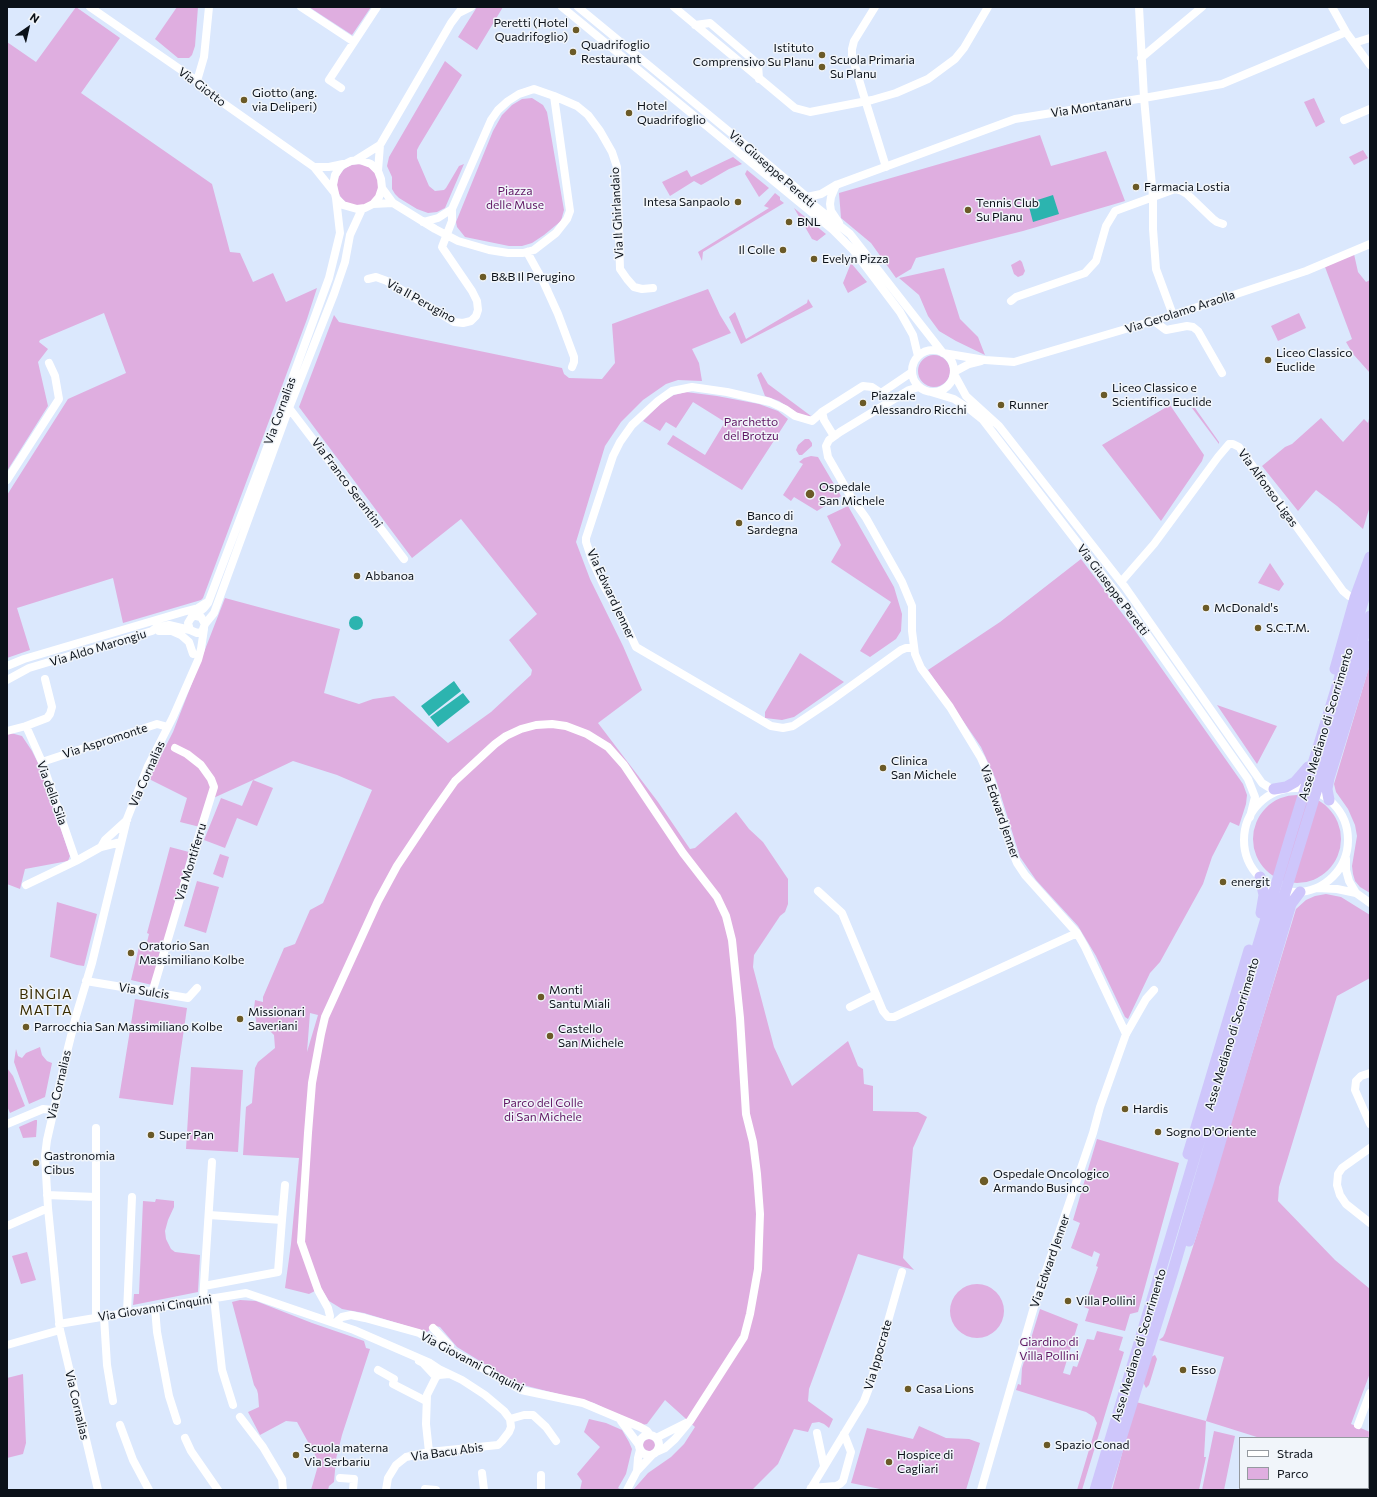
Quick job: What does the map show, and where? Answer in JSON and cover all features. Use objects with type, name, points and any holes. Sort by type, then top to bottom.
[{"type":"highway","points":[[1301,788],[1356,598],[1370,557]]},
{"type":"highway","name":"Asse Mediano di Scorrimento","points":[[1095,1490],[1159,1278],[1243,1015],[1339,694],[1370,579]]},
{"type":"highway","name":"Asse Mediano di Scorrimento","points":[[1339,694],[1370,616]]},
{"type":"highway","points":[[1329,800],[1326,789],[1370,646]]},
{"type":"highway","points":[[1277,790],[1295,782],[1308,767]]},
{"type":"highway","points":[[1159,1278],[1158,1264],[1180,1179],[1264,904],[1264,895],[1260,877]]},
{"type":"highway","points":[[1173,1271],[1182,1259],[1207,1187],[1291,904],[1300,892]]},
{"type":"highway","points":[[1254,936],[1263,932],[1268,932],[1272,935],[1278,946]]},
{"type":"highway","name":"Asse Mediano di Scorrimento","points":[[1105,1490],[1173,1271],[1243,1015]]},
{"type":"street","name":"Via Giotto","points":[[90,7],[197,81],[216,98],[314,167],[335,195]]},
{"type":"street","points":[[197,81],[204,57],[209,7]]},
{"type":"street","points":[[301,7],[354,42]]},
{"type":"street","points":[[341,88],[329,80],[377,7]]},
{"type":"street","points":[[314,167],[329,167],[356,160],[380,144],[459,9],[471,7]]},
{"type":"street","name":"Via Giuseppe Peretti","points":[[562,7],[834,230],[854,250],[900,312],[913,335],[918,356]]},
{"type":"street","name":"Via Giuseppe Peretti","points":[[578,7],[850,234],[943,353],[950,359],[954,368],[954,373],[966,396],[999,426],[1121,582],[1152,624],[1262,783],[1277,790]]},
{"type":"street","points":[[674,7],[695,25],[710,23],[758,64],[759,79],[794,108],[810,112],[865,102],[896,93],[928,79],[955,59],[964,48],[983,18],[988,7]]},
{"type":"street","points":[[875,7],[854,41],[852,56],[886,167]]},
{"type":"street","points":[[1139,7],[1144,98],[1154,197],[1153,229],[1156,269],[1173,315]]},
{"type":"street","points":[[1141,58],[1202,7]]},
{"type":"street","points":[[1332,7],[1346,32],[1370,65]]},
{"type":"street","name":"Via Montanaru","points":[[807,197],[821,194],[836,185],[1015,119],[1222,84],[1346,32]]},
{"type":"street","points":[[1354,42],[1370,38]]},
{"type":"street","points":[[382,188],[393,203],[446,236],[458,241],[489,250],[508,253],[523,254],[534,250],[556,233],[567,219],[570,211],[554,96],[534,89],[508,100],[498,110],[491,120],[452,209],[452,221],[446,236]]},
{"type":"street","name":"Via Il Ghirlandaio","points":[[554,96],[577,106],[588,115],[600,131],[612,152],[617,167],[620,269],[634,287],[642,289],[653,288]]},
{"type":"street","points":[[1344,120],[1370,109]]},
{"type":"street","points":[[373,204],[379,196],[382,188],[378,171],[380,144]]},
{"type":"street","points":[[356,160],[368,163],[378,171]]},
{"type":"street","points":[[344,164],[335,175],[333,185],[335,195],[348,207],[362,209],[373,204],[393,203]]},
{"type":"street","points":[[836,185],[830,204],[831,211],[842,228]]},
{"type":"street","points":[[1011,301],[1016,297],[1084,274],[1096,261],[1106,226],[1114,210],[1176,190],[1187,194],[1213,219],[1223,224]]},
{"type":"street","name":"Via Cornalias","points":[[195,616],[206,606],[208,601],[329,278],[340,233],[335,195]]},
{"type":"street","name":"Via Cornalias","points":[[98,1490],[59,1327],[48,1208],[45,1156],[53,1110],[68,1048],[92,963],[127,819],[148,766],[168,728],[201,650],[205,627],[214,613],[289,408],[334,294],[344,262],[350,235],[362,209]]},
{"type":"street","points":[[423,222],[438,218],[452,209]]},
{"type":"street","name":"Via Il Perugino","points":[[368,279],[376,277],[387,281],[454,322],[463,323],[471,321],[476,316],[478,310],[477,301],[442,246],[446,236]]},
{"type":"street","name":"Via Gerolamo Araolla","points":[[985,360],[1014,362],[1154,321],[1306,271],[1370,244]]},
{"type":"street","points":[[527,252],[543,281],[558,314],[574,357],[572,367]]},
{"type":"street","points":[[1154,321],[1166,330],[1187,326],[1193,327],[1198,331],[1222,373]]},
{"type":"street","points":[[912,372],[881,393],[872,387],[863,386],[822,412],[824,420],[832,433],[836,435],[909,390],[919,387],[915,382],[912,372],[918,356],[928,351],[936,350],[943,353],[985,360]]},
{"type":"street","points":[[931,392],[939,392],[946,388],[952,382],[954,373],[969,364],[985,360]]},
{"type":"street","points":[[7,480],[59,399],[55,376],[49,363]]},
{"type":"street","name":"Via Edward Jenner","points":[[822,412],[812,421],[795,416],[785,409],[770,402],[727,392],[692,387],[672,391],[658,401],[632,425],[620,442],[613,456],[586,538],[592,560],[604,586],[623,618],[636,647],[771,726],[783,728],[793,726],[901,650],[913,648]]},
{"type":"street","name":"Via Giuseppe Peretti","points":[[919,387],[925,391],[954,399],[983,420],[1134,616],[1248,779],[1255,797],[1250,816]]},
{"type":"street","name":"Via Franco Serantini","points":[[289,408],[404,559]]},
{"type":"street","name":"Via Edward Jenner","points":[[836,435],[829,440],[826,446],[828,457],[851,497],[866,518],[898,575],[912,606],[913,648],[921,668],[950,707],[981,758],[992,784],[1017,863],[1025,876],[1077,933],[1126,1034]]},
{"type":"street","name":"Via Alfonso Ligas","points":[[1121,582],[1154,544],[1218,457],[1229,444],[1234,444],[1239,447],[1343,591],[1349,596],[1356,598]]},
{"type":"street","name":"Via Aldo Marongiu","points":[[7,666],[24,659],[186,612],[198,608],[208,601]]},
{"type":"street","points":[[186,612],[201,617],[205,627],[200,633],[190,631],[188,623],[191,618],[195,616]]},
{"type":"street","points":[[201,650],[214,613]]},
{"type":"street","name":"Via Aldo Marongiu","points":[[7,680],[29,668],[152,631],[156,628],[169,625],[190,631]]},
{"type":"street","points":[[152,631],[172,631],[181,635],[189,642],[193,654]]},
{"type":"street","name":"Via Cornalias","points":[[190,631],[194,643],[192,672]]},
{"type":"street","points":[[7,731],[47,718],[50,714],[52,707],[45,679]]},
{"type":"street","name":"Via Aspromonte","points":[[42,762],[157,724],[168,728]]},
{"type":"street","points":[[349,1315],[332,1322],[328,1308],[318,1290],[301,1242],[312,1083],[325,1017],[378,900],[397,866],[455,781],[483,753],[506,736],[521,729],[536,725],[552,724],[578,730],[608,747],[624,765],[683,853],[716,897],[726,916],[732,940],[740,1018],[746,1114],[753,1142],[760,1214],[758,1269],[750,1314],[744,1337],[690,1421],[665,1448],[654,1453],[646,1454],[621,1420]]},
{"type":"street","name":"Via della Sila","points":[[26,726],[42,762],[76,861]]},
{"type":"street","name":"Via Montiferru","points":[[152,993],[214,787],[212,779],[201,765],[187,754],[175,748]]},
{"type":"street","points":[[1356,893],[1349,881],[1346,870],[1348,838],[1346,824],[1339,810],[1329,800],[1316,792],[1301,788],[1290,788],[1277,790],[1257,805],[1250,816],[1245,832],[1245,849],[1250,864],[1260,877],[1276,888],[1289,892],[1300,892],[1317,888],[1337,889],[1356,893],[1370,903]]},
{"type":"street","points":[[101,846],[105,840],[127,819]]},
{"type":"street","points":[[26,885],[76,861],[101,846],[121,842]]},
{"type":"street","points":[[1317,888],[1331,879],[1341,867],[1347,852]]},
{"type":"street","points":[[818,890],[842,913],[883,1011],[888,1017],[894,1017],[1077,933]]},
{"type":"street","name":"Via Sulcis","points":[[86,982],[188,998],[197,988]]},
{"type":"street","name":"Via Edward Jenner","points":[[980,1490],[1036,1300],[1091,1138],[1100,1107],[1126,1034],[1146,1000],[1154,990]]},
{"type":"street","points":[[850,1007],[876,994]]},
{"type":"street","points":[[1370,1073],[1361,1076],[1356,1081],[1355,1090],[1370,1124]]},
{"type":"street","points":[[7,1124],[43,1109],[53,1110]]},
{"type":"street","points":[[96,1128],[96,1198],[100,1317],[113,1401]]},
{"type":"street","points":[[1370,1148],[1342,1168],[1338,1174],[1337,1185],[1340,1195],[1346,1204],[1370,1223]]},
{"type":"street","points":[[203,1300],[212,1162]]},
{"type":"street","points":[[204,1286],[278,1272],[285,1185]]},
{"type":"street","points":[[48,1195],[96,1198]]},
{"type":"street","points":[[127,1313],[132,1197]]},
{"type":"street","points":[[7,1226],[48,1208]]},
{"type":"street","points":[[209,1215],[282,1220]]},
{"type":"street","name":"Via Ippocrate","points":[[810,1489],[864,1401],[902,1272]]},
{"type":"street","name":"Via Giovanni Cinquini","points":[[7,1345],[59,1327],[100,1317],[246,1293],[354,1330],[414,1357]]},
{"type":"street","points":[[214,1298],[222,1370],[233,1405]]},
{"type":"street","points":[[319,1318],[322,1314],[324,1303]]},
{"type":"street","points":[[155,1308],[157,1332],[168,1396],[177,1421]]},
{"type":"street","points":[[345,1327],[346,1319],[349,1315]]},
{"type":"street","name":"Via Giovanni Cinquini","points":[[349,1315],[419,1333],[521,1390],[583,1403],[643,1429],[653,1437]]},
{"type":"street","points":[[354,1330],[360,1320],[367,1319]]},
{"type":"street","points":[[433,1328],[457,1354]]},
{"type":"street","points":[[414,1357],[430,1363],[485,1395],[504,1411],[510,1419],[524,1415],[533,1415],[546,1427],[556,1440]]},
{"type":"street","points":[[414,1357],[423,1363],[436,1377]]},
{"type":"street","points":[[378,1370],[394,1379],[393,1384],[426,1401]]},
{"type":"street","points":[[429,1452],[426,1424],[427,1395],[436,1377],[439,1375],[450,1374]]},
{"type":"street","points":[[1358,1425],[1370,1393]]},
{"type":"street","points":[[240,1417],[263,1447],[282,1479],[283,1490]]},
{"type":"street","name":"Via Bacu Abis","points":[[386,1490],[388,1478],[396,1465],[406,1457],[429,1452],[498,1445],[509,1432],[511,1427],[510,1419]]},
{"type":"street","points":[[637,1471],[640,1447],[644,1437],[653,1437],[690,1421]]},
{"type":"street","points":[[120,1425],[133,1460],[149,1490]]},
{"type":"street","points":[[817,1433],[824,1466]]},
{"type":"street","name":"Via Ippocrate","points":[[810,1489],[836,1486],[843,1481],[851,1452],[844,1434]]},
{"type":"street","points":[[627,1490],[637,1471],[659,1447],[659,1444],[653,1437]]},
{"type":"street","points":[[185,1438],[190,1451],[218,1490]]},
{"type":"street","points":[[482,1473],[484,1490]]},
{"type":"street","points":[[541,1490],[542,1475]]},
{"type":"street","points":[[340,1478],[354,1479],[354,1490]]},
{"type":"street","points":[[425,1489],[436,1490]]},
{"type":"green space","points":[[76,7],[120,38],[81,93],[212,184],[230,252],[240,253],[253,282],[273,273],[286,302],[317,288],[307,319],[203,598],[201,600],[123,623],[113,578],[17,608],[30,650],[7,658],[7,495],[68,399],[126,373],[104,313],[40,340],[39,342],[48,349],[38,362],[48,406],[7,471],[7,42],[36,62]]},
{"type":"green space","points":[[177,7],[198,7],[195,46],[192,55],[189,58],[178,58],[155,39]]},
{"type":"green space","points":[[309,7],[371,7],[352,35]]},
{"type":"green space","points":[[477,7],[503,7],[477,50],[458,37]]},
{"type":"green space","points":[[445,61],[462,75],[419,146],[417,150],[417,158],[429,186],[435,191],[444,190],[459,166],[464,164],[445,208],[437,212],[428,213],[417,209],[395,194],[392,189],[392,177],[387,166],[389,157]]},
{"type":"green space","name":"Piazza delle Muse","points":[[532,98],[543,105],[547,112],[564,210],[561,221],[532,243],[522,246],[509,246],[465,237],[457,227],[456,222],[493,131],[502,115],[512,105],[522,99]]},
{"type":"green space","points":[[1314,98],[1325,122],[1316,127],[1304,102]]},
{"type":"green space","name":"Tennis Club Su Planu","points":[[1040,135],[1051,166],[1106,151],[1125,201],[1023,231],[916,258],[911,269],[896,278],[871,243],[841,218],[839,193]]},
{"type":"green space","points":[[1363,150],[1368,158],[1354,165],[1349,157]]},
{"type":"green space","points":[[733,157],[742,164],[729,169],[701,185],[694,181],[670,196],[662,182],[687,170],[691,177]]},
{"type":"green space","points":[[358,164],[373,170],[379,185],[373,200],[358,206],[343,200],[337,185],[343,170]]},
{"type":"green space","points":[[747,170],[769,188],[759,197],[745,174]]},
{"type":"green space","points":[[775,193],[784,203],[703,252],[702,261],[698,252],[769,208],[764,206]]},
{"type":"green space","points":[[794,208],[826,234],[817,241],[812,239]]},
{"type":"green space","points":[[1354,254],[1358,272],[1366,282],[1370,280],[1370,373],[1353,354],[1346,342],[1352,339],[1325,267]]},
{"type":"green space","points":[[1020,260],[1025,271],[1023,275],[1018,277],[1014,274],[1011,265]]},
{"type":"green space","points":[[851,263],[867,282],[848,293],[843,283]]},
{"type":"green space","points":[[944,268],[960,319],[978,337],[985,355],[939,331],[928,316],[919,295],[899,278]]},
{"type":"green space","name":"Parco del Colle di San Michele","points":[[708,289],[720,315],[731,333],[692,349],[699,363],[702,381],[678,380],[666,384],[643,400],[621,422],[605,446],[576,542],[590,579],[623,646],[642,690],[598,723],[658,802],[690,849],[695,848],[736,812],[749,829],[763,842],[788,879],[788,904],[785,912],[780,916],[754,955],[753,967],[774,1047],[792,1086],[848,1041],[858,1066],[863,1069],[864,1084],[873,1086],[873,1111],[918,1112],[927,1117],[913,1148],[903,1258],[914,1270],[858,1254],[809,1389],[808,1401],[833,1419],[829,1428],[819,1422],[812,1423],[808,1432],[794,1429],[778,1464],[752,1490],[633,1490],[648,1473],[671,1457],[684,1444],[695,1427],[665,1400],[647,1424],[642,1425],[634,1423],[594,1403],[519,1384],[457,1347],[440,1327],[436,1326],[427,1332],[364,1313],[342,1309],[329,1301],[321,1288],[309,1294],[285,1288],[291,1244],[299,1158],[243,1155],[246,1107],[252,1103],[255,1068],[258,1062],[275,1048],[274,1035],[268,1029],[257,1026],[254,1009],[255,1000],[263,1002],[263,997],[284,948],[295,944],[310,910],[323,903],[372,790],[337,775],[293,761],[209,800],[200,827],[180,822],[187,798],[149,779],[173,732],[225,598],[340,629],[324,693],[359,704],[373,699],[394,696],[448,743],[491,712],[531,675],[532,670],[509,640],[537,614],[461,519],[412,558],[299,407],[334,315],[339,322],[562,368],[564,374],[569,378],[602,379],[615,363],[612,324]],"holes":[[[310,1013],[318,1015],[307,1052]]]},
{"type":"green space","points":[[808,299],[813,307],[741,344],[729,317],[735,312],[746,339],[807,303]]},
{"type":"green space","points":[[1299,313],[1306,328],[1278,341],[1271,326]]},
{"type":"green space","points":[[931,355],[937,355],[947,362],[950,371],[949,377],[943,384],[937,387],[931,387],[921,380],[918,374],[918,368],[925,358]]},
{"type":"green space","points":[[761,372],[768,384],[811,416],[802,416],[779,401],[765,396],[757,375]]},
{"type":"green space","name":"Parchetto del Brotzu","points":[[686,392],[759,404],[778,411],[788,419],[742,490],[667,444],[673,435],[705,455],[725,422],[693,402],[676,428],[666,422],[660,431],[643,421],[662,402],[674,395]]},
{"type":"green space","points":[[1170,405],[1204,455],[1202,461],[1161,521],[1102,445]]},
{"type":"green space","points":[[1192,408],[1195,408],[1219,444]]},
{"type":"green space","points":[[1370,414],[1370,506],[1363,529],[1316,490],[1298,511],[1262,466],[1285,447],[1292,444],[1321,418],[1343,442],[1364,419],[1368,423]]},
{"type":"green space","points":[[805,439],[809,439],[812,446],[802,455],[799,455],[796,450],[798,445]]},
{"type":"green space","points":[[811,456],[818,457],[841,496],[817,511],[794,497],[791,501],[783,495],[803,464],[799,462],[804,458]]},
{"type":"green space","points":[[848,506],[894,587],[902,614],[901,631],[896,639],[870,657],[860,651],[891,602],[831,562],[841,545],[827,516]]},
{"type":"green space","points":[[1081,559],[1131,625],[1243,784],[1247,795],[1246,804],[1239,826],[1230,822],[1212,857],[1203,884],[1160,962],[1150,973],[1128,1019],[1125,1017],[1096,956],[1078,926],[1036,880],[1020,857],[996,780],[981,747],[928,670],[1000,622]]},
{"type":"green space","points":[[1270,563],[1284,584],[1279,591],[1258,583]]},
{"type":"green space","points":[[800,653],[844,682],[794,717],[782,720],[765,718],[765,712]]},
{"type":"green space","points":[[1370,664],[1370,893],[1360,887],[1355,881],[1352,866],[1357,836],[1355,825],[1348,809],[1336,792],[1334,784]]},
{"type":"green space","points":[[1217,705],[1277,726],[1257,764]]},
{"type":"green space","points":[[7,732],[22,736],[32,751],[40,767],[70,856],[68,861],[25,869],[20,889],[7,884]]},
{"type":"green space","points":[[253,780],[273,788],[257,826],[237,818],[225,848],[204,840],[221,798],[242,806]]},
{"type":"green space","points":[[1297,795],[1314,799],[1328,808],[1337,822],[1341,839],[1337,856],[1328,870],[1314,879],[1297,883],[1280,879],[1266,870],[1257,856],[1253,839],[1257,822],[1266,808],[1280,799]]},
{"type":"green space","points":[[170,847],[189,852],[162,951],[146,946],[149,934],[147,933]]},
{"type":"green space","points":[[220,854],[229,857],[223,878],[213,874]]},
{"type":"green space","points":[[197,881],[219,887],[206,933],[184,926]]},
{"type":"green space","points":[[1326,894],[1341,897],[1370,915],[1370,978],[1337,996],[1279,1187],[1278,1201],[1335,1260],[1370,1289],[1370,1373],[1351,1424],[1370,1432],[1370,1490],[1331,1490],[1369,1489],[1369,1437],[1257,1437],[1206,1421],[1224,1357],[1159,1340],[1165,1333],[1199,1228],[1296,909],[1306,900],[1315,896]]},
{"type":"green space","points":[[57,902],[97,914],[84,966],[50,957]]},
{"type":"green space","points":[[139,947],[160,952],[152,985],[131,980]]},
{"type":"green space","points":[[135,999],[187,1008],[173,1105],[119,1098]]},
{"type":"green space","points":[[40,1047],[42,1055],[47,1061],[52,1063],[45,1097],[29,1104],[14,1062],[16,1049],[18,1056],[22,1058],[26,1053]]},
{"type":"green space","points":[[191,1067],[243,1070],[238,1152],[186,1149]]},
{"type":"green space","points":[[7,1068],[13,1076],[25,1106],[10,1113],[7,1106]]},
{"type":"green space","points":[[37,1120],[36,1137],[23,1138],[19,1127]]},
{"type":"green space","points":[[1097,1139],[1179,1163],[1138,1312],[1130,1314],[1125,1331],[1085,1321],[1089,1309],[1084,1307],[1098,1267],[1096,1266],[1100,1254],[1094,1251],[1092,1257],[1071,1248],[1080,1223],[1073,1220]]},
{"type":"green space","points":[[156,1199],[174,1201],[174,1207],[165,1231],[166,1239],[171,1249],[175,1252],[200,1255],[198,1292],[133,1305],[134,1294],[139,1294],[143,1201],[155,1202]]},
{"type":"green space","points":[[27,1252],[36,1280],[21,1284],[12,1256]]},
{"type":"green space","points":[[972,1284],[982,1284],[992,1288],[1000,1296],[1004,1306],[1004,1316],[1000,1326],[992,1334],[982,1338],[972,1338],[962,1334],[954,1326],[950,1316],[950,1306],[954,1296],[962,1288]]},
{"type":"green space","points":[[240,1300],[256,1301],[364,1341],[366,1348],[370,1349],[342,1435],[336,1459],[334,1482],[329,1486],[328,1490],[311,1490],[319,1462],[297,1422],[286,1421],[260,1435],[248,1412],[259,1407],[257,1390],[254,1385],[232,1302]]},
{"type":"green space","name":"Giardino di Villa Pollini","points":[[1040,1309],[1078,1324],[1063,1373],[1070,1375],[1073,1366],[1077,1367],[1087,1339],[1094,1340],[1097,1331],[1123,1337],[1119,1350],[1124,1352],[1082,1490],[1077,1490],[1097,1423],[1094,1417],[1086,1412],[1016,1390],[1018,1384],[1021,1385],[1022,1368]]},
{"type":"green space","points":[[1155,1355],[1157,1359],[1149,1385],[1146,1388],[1143,1382],[1151,1357]]},
{"type":"green space","points":[[23,1374],[26,1443],[23,1454],[7,1458],[7,1378]]},
{"type":"green space","points":[[1136,1402],[1206,1421],[1204,1457],[1206,1457],[1199,1490],[1112,1490]]},
{"type":"green space","points":[[589,1419],[606,1423],[622,1430],[629,1442],[632,1449],[626,1474],[618,1488],[622,1490],[580,1490],[582,1481],[577,1474],[600,1447],[584,1432]]},
{"type":"green space","points":[[919,1426],[946,1438],[969,1439],[980,1443],[966,1490],[885,1490],[851,1483],[867,1428],[913,1439]]},
{"type":"green space","points":[[1214,1431],[1235,1436],[1224,1490],[1202,1490]]},
{"type":"green space","points":[[651,1439],[654,1440],[654,1450],[647,1451],[644,1450],[643,1443],[644,1440]]},
{"type":"shaded area","points":[[1053,195],[1059,214],[1033,222],[1028,203]]},
{"type":"shaded area","points":[[356,616],[361,618],[363,623],[361,628],[356,630],[351,628],[349,623],[351,618]]},
{"type":"shaded area","points":[[454,681],[461,691],[429,716],[421,706]]},
{"type":"shaded area","points":[[463,693],[470,702],[438,727],[430,717]]},
{"type":"place","name":"Peretti (Hotel Quadrifoglio)","points":[[576,30]]},
{"type":"place","name":"Quadrifoglio Restaurant","points":[[573,52]]},
{"type":"place","name":"Istituto Comprensivo Su Planu","points":[[822,55]]},
{"type":"place","name":"Scuola Primaria Su Planu","points":[[822,67]]},
{"type":"place","name":"Giotto (ang. via Deliperi)","points":[[244,100]]},
{"type":"place","name":"Hotel Quadrifoglio","points":[[629,113]]},
{"type":"place","name":"Farmacia Lostia","points":[[1136,187]]},
{"type":"place","name":"Intesa Sanpaolo","points":[[738,202]]},
{"type":"place","name":"Tennis Club Su Planu","points":[[968,210]]},
{"type":"place","name":"BNL","points":[[789,222]]},
{"type":"place","name":"Il Colle","points":[[783,250]]},
{"type":"place","name":"Evelyn Pizza","points":[[814,259]]},
{"type":"place","name":"B&B Il Perugino","points":[[483,277]]},
{"type":"place","name":"Liceo Classico Euclide","points":[[1268,360]]},
{"type":"place","name":"Liceo Classico e Scientifico Euclide","points":[[1104,395]]},
{"type":"place","name":"Piazzale Alessandro Ricchi","points":[[863,403]]},
{"type":"place","name":"Runner","points":[[1001,405]]},
{"type":"place","name":"Ospedale San Michele","points":[[810,494]]},
{"type":"place","name":"Banco di Sardegna","points":[[739,523]]},
{"type":"place","name":"Abbanoa","points":[[357,576]]},
{"type":"place","name":"McDonald's","points":[[1206,608]]},
{"type":"place","name":"S.C.T.M.","points":[[1258,628]]},
{"type":"place","name":"Clinica San Michele","points":[[883,768]]},
{"type":"place","name":"energit","points":[[1223,882]]},
{"type":"place","name":"Oratorio San Massimiliano Kolbe","points":[[131,953]]},
{"type":"place","name":"Monti Santu Miali","points":[[541,997]]},
{"type":"place","name":"Missionari Saveriani","points":[[240,1019]]},
{"type":"place","name":"Parrocchia San Massimiliano Kolbe","points":[[26,1027]]},
{"type":"place","name":"Castello San Michele","points":[[550,1036]]},
{"type":"place","name":"Hardis","points":[[1125,1109]]},
{"type":"place","name":"Sogno D'Oriente","points":[[1158,1132]]},
{"type":"place","name":"Super Pan","points":[[151,1135]]},
{"type":"place","name":"Gastronomia Cibus","points":[[36,1163]]},
{"type":"place","name":"Ospedale Oncologico Armando Businco","points":[[984,1181]]},
{"type":"place","name":"Villa Pollini","points":[[1068,1301]]},
{"type":"place","name":"Esso","points":[[1183,1370]]},
{"type":"place","name":"Casa Lions","points":[[908,1389]]},
{"type":"place","name":"Spazio Conad","points":[[1047,1445]]},
{"type":"place","name":"Scuola materna Via Serbariu","points":[[296,1455]]},
{"type":"place","name":"Hospice di Cagliari","points":[[889,1462]]},
{"type":"district","name":"BÌNGIA MATTA","points":[[46,1002]]}]
